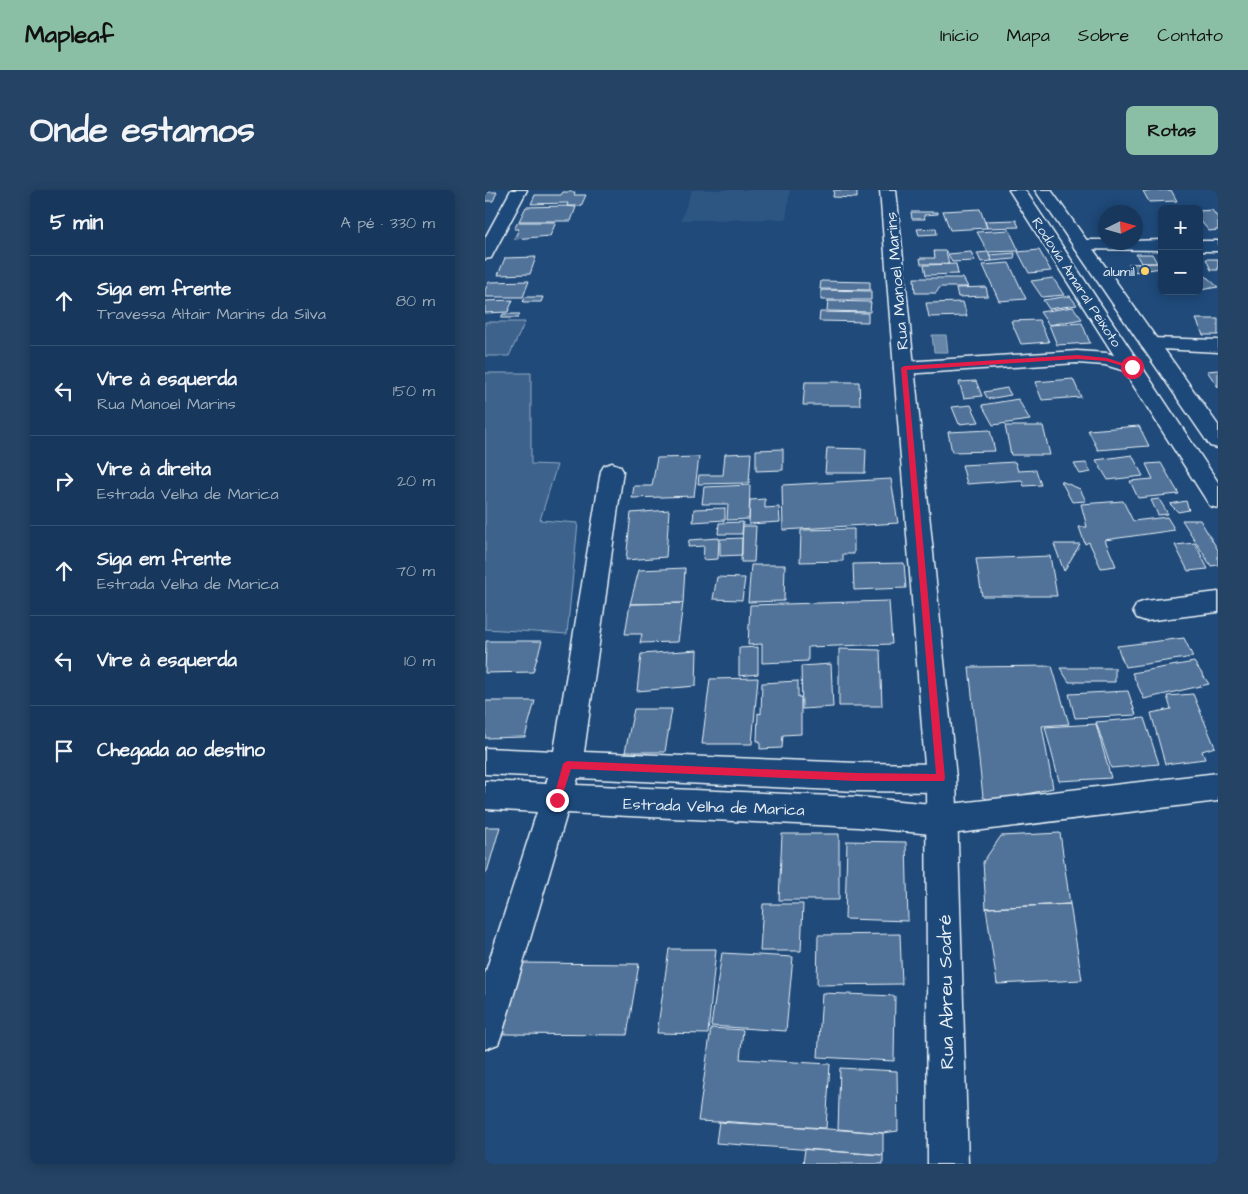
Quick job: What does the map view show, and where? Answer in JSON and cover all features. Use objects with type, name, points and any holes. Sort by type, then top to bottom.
[{"type":"main road","points":[[485,254],[519,190]]},
{"type":"main road","name":"Rua Manoel Marins","points":[[888,190],[941,778],[942,820]]},
{"type":"main road","name":"Rodovia Amaral Peixoto","points":[[1017,190],[1218,500]]},
{"type":"main road","name":"Rodovia Amaral Peixoto","points":[[1043,190],[1218,441]]},
{"type":"main road","points":[[1081,245],[1158,245]]},
{"type":"main road","points":[[1203,246],[1218,246]]},
{"type":"main road","points":[[1077,357],[1099,349],[1113,337]]},
{"type":"main road","points":[[1151,344],[1218,346]]},
{"type":"main road","points":[[904,368],[1077,357],[1107,359],[1132,367]]},
{"type":"main road","points":[[485,1031],[567,764],[612,471]]},
{"type":"main road","points":[[1146,611],[1218,602]]},
{"type":"main road","points":[[485,761],[849,777],[941,778]]},
{"type":"main road","name":"Estrada Velha de Marica","points":[[485,796],[858,812],[942,820],[1218,788]]},
{"type":"main road","name":"Rua Abreu Sodré","points":[[942,820],[948,1164]]},
{"type":"shaded area","points":[[692,190],[790,190],[786,219],[681,220]]},
{"type":"shaded area","points":[[485,322],[525,322],[509,356],[485,356]]},
{"type":"shaded area","points":[[932,335],[946,335],[948,352],[934,352]]},
{"type":"shaded area","points":[[485,373],[531,373],[531,464],[557,465],[540,520],[578,523],[567,634],[485,629]]},
{"type":"building","points":[[834,190],[857,190],[857,198],[833,197]]},
{"type":"building","points":[[1171,190],[1177,201],[1149,202],[1143,191]]},
{"type":"building","points":[[485,192],[497,192],[493,201],[485,201]]},
{"type":"building","points":[[563,192],[575,192],[574,195],[586,195],[581,206],[567,206],[568,203],[531,204],[535,195],[561,195]]},
{"type":"building","points":[[526,207],[576,207],[571,221],[519,221]]},
{"type":"building","points":[[980,209],[987,228],[950,230],[943,211]]},
{"type":"building","points":[[1212,210],[1218,218],[1218,230],[1209,231],[1203,224],[1203,211]]},
{"type":"building","points":[[911,212],[938,212],[938,214],[924,215],[925,219],[912,219]]},
{"type":"building","points":[[1016,220],[1019,227],[987,228],[985,221]]},
{"type":"building","points":[[518,222],[556,222],[550,236],[514,239],[519,229],[514,229]]},
{"type":"building","points":[[936,228],[937,234],[919,235],[917,229]]},
{"type":"building","points":[[1009,230],[1019,251],[988,252],[977,232]]},
{"type":"building","points":[[1039,250],[1051,271],[1029,273],[1018,252]]},
{"type":"building","points":[[934,251],[946,251],[949,264],[921,264],[920,258],[935,258]]},
{"type":"building","points":[[971,252],[975,261],[952,262],[948,254]]},
{"type":"building","points":[[988,252],[992,261],[981,262],[977,253]]},
{"type":"building","points":[[1015,253],[1014,259],[992,261],[989,255]]},
{"type":"building","points":[[1136,254],[1152,254],[1157,263],[1141,263]]},
{"type":"building","points":[[536,257],[530,274],[498,275],[505,258]]},
{"type":"building","points":[[1206,259],[1218,259],[1218,270],[1211,270]]},
{"type":"building","points":[[1009,263],[1026,299],[999,301],[983,265]]},
{"type":"building","points":[[1156,263],[1158,269],[1133,272],[1128,264]]},
{"type":"building","points":[[956,264],[958,274],[926,275],[924,265]]},
{"type":"building","points":[[1203,274],[1218,287],[1203,290]]},
{"type":"building","points":[[914,278],[963,278],[968,287],[940,287],[936,293],[915,293]]},
{"type":"building","points":[[1053,278],[1064,295],[1042,297],[1031,281]]},
{"type":"building","points":[[529,281],[523,297],[485,297],[485,290],[489,282]]},
{"type":"building","points":[[821,281],[870,282],[870,290],[820,289]]},
{"type":"building","points":[[986,287],[988,296],[958,297],[956,288]]},
{"type":"building","points":[[821,290],[871,291],[871,300],[821,300]]},
{"type":"building","points":[[1070,296],[1077,305],[1049,309],[1043,300]]},
{"type":"building","points":[[525,297],[543,297],[541,302],[523,302]]},
{"type":"building","points":[[513,300],[508,312],[485,313],[485,301]]},
{"type":"building","points":[[828,301],[871,302],[870,312],[827,311]]},
{"type":"building","points":[[963,302],[967,316],[929,317],[926,303]]},
{"type":"building","points":[[1073,307],[1082,319],[1049,325],[1040,312]]},
{"type":"building","points":[[820,312],[868,313],[868,322],[819,321]]},
{"type":"building","points":[[503,314],[520,314],[518,318],[501,318]]},
{"type":"building","points":[[1196,319],[1218,319],[1218,335],[1203,335]]},
{"type":"building","points":[[1039,320],[1049,342],[1021,344],[1011,321]]},
{"type":"building","points":[[1082,323],[1090,343],[1057,345],[1049,325]]},
{"type":"building","points":[[1218,370],[1218,387],[1207,371]]},
{"type":"building","points":[[1073,379],[1081,397],[1042,400],[1035,382]]},
{"type":"building","points":[[976,381],[982,396],[964,398],[959,382]]},
{"type":"building","points":[[805,382],[859,382],[860,405],[803,405]]},
{"type":"building","points":[[1007,388],[1011,395],[988,399],[984,392]]},
{"type":"building","points":[[1018,399],[1030,420],[993,425],[982,405]]},
{"type":"building","points":[[971,405],[979,422],[959,424],[952,407]]},
{"type":"building","points":[[1005,426],[1043,426],[1050,455],[1011,455]]},
{"type":"building","points":[[1139,426],[1149,446],[1098,450],[1088,430]]},
{"type":"building","points":[[990,430],[995,451],[952,452],[948,432]]},
{"type":"building","points":[[827,448],[866,449],[865,473],[825,473]]},
{"type":"building","points":[[783,449],[783,470],[756,471],[756,450]]},
{"type":"building","points":[[751,453],[749,483],[698,484],[699,475],[723,475],[725,454]]},
{"type":"building","points":[[1132,455],[1143,476],[1108,480],[1096,460]]},
{"type":"building","points":[[699,457],[694,496],[632,498],[634,486],[652,486],[657,458]]},
{"type":"building","points":[[1015,462],[1018,471],[1036,470],[1041,485],[1024,486],[1022,480],[967,484],[962,465]]},
{"type":"building","points":[[1086,463],[1091,472],[1080,474],[1074,464]]},
{"type":"building","points":[[1161,463],[1179,494],[1138,498],[1130,481],[1153,479],[1146,464]]},
{"type":"building","points":[[891,479],[898,523],[783,530],[782,485]]},
{"type":"building","points":[[1061,481],[1080,489],[1086,501],[1072,502]]},
{"type":"building","points":[[750,485],[749,519],[727,520],[728,504],[702,504],[704,487]]},
{"type":"building","points":[[765,499],[765,508],[779,507],[780,522],[749,524],[750,500]]},
{"type":"building","points":[[1159,499],[1168,514],[1158,515],[1151,500]]},
{"type":"building","points":[[1123,501],[1133,521],[1167,517],[1175,530],[1105,540],[1116,566],[1101,568],[1089,542],[1085,544],[1079,527],[1087,527],[1081,504]]},
{"type":"building","points":[[1186,501],[1189,510],[1178,512],[1170,504]]},
{"type":"building","points":[[725,508],[725,520],[693,522],[694,509]]},
{"type":"building","points":[[669,510],[666,557],[626,560],[631,513]]},
{"type":"building","points":[[1182,520],[1200,520],[1218,550],[1218,565],[1211,566]]},
{"type":"building","points":[[743,522],[742,534],[718,534],[719,523]]},
{"type":"building","points":[[743,526],[756,526],[754,562],[741,562]]},
{"type":"building","points":[[854,529],[854,554],[843,554],[843,561],[800,562],[801,530]]},
{"type":"building","points":[[719,538],[718,559],[703,560],[704,546],[688,547],[689,540]]},
{"type":"building","points":[[742,538],[742,555],[720,556],[720,539]]},
{"type":"building","points":[[1195,543],[1208,569],[1188,571],[1175,545]]},
{"type":"building","points":[[1054,544],[1080,544],[1064,571]]},
{"type":"building","points":[[1050,556],[1057,596],[982,596],[976,559]]},
{"type":"building","points":[[904,563],[906,588],[854,590],[853,564]]},
{"type":"building","points":[[751,565],[785,565],[784,601],[748,602]]},
{"type":"building","points":[[685,568],[683,603],[630,604],[639,570]]},
{"type":"building","points":[[717,577],[745,578],[742,600],[713,599]]},
{"type":"building","points":[[889,601],[892,644],[808,647],[808,661],[762,663],[762,644],[748,645],[750,605]]},
{"type":"building","points":[[683,603],[678,642],[640,643],[642,634],[625,634],[630,604]]},
{"type":"building","points":[[1184,638],[1193,657],[1125,667],[1117,646]]},
{"type":"building","points":[[486,641],[542,641],[533,672],[485,673]]},
{"type":"building","points":[[758,647],[758,674],[739,676],[739,648]]},
{"type":"building","points":[[839,649],[880,650],[882,706],[839,706]]},
{"type":"building","points":[[697,650],[696,686],[637,691],[641,654]]},
{"type":"building","points":[[1194,662],[1209,684],[1144,699],[1132,673]]},
{"type":"building","points":[[831,664],[833,707],[802,709],[801,666]]},
{"type":"building","points":[[1052,666],[1069,724],[1042,726],[1053,788],[993,802],[983,797],[969,667]]},
{"type":"building","points":[[1060,668],[1115,668],[1115,682],[1069,682]]},
{"type":"building","points":[[758,678],[752,744],[702,744],[710,679]]},
{"type":"building","points":[[798,681],[798,697],[801,697],[801,734],[783,735],[782,748],[760,749],[760,741],[757,741],[758,713],[761,714],[762,683]]},
{"type":"building","points":[[1128,691],[1136,715],[1075,718],[1069,694]]},
{"type":"building","points":[[1193,694],[1215,747],[1202,751],[1205,759],[1165,764],[1151,713],[1171,709],[1167,696]]},
{"type":"building","points":[[485,701],[535,701],[525,737],[485,738]]},
{"type":"building","points":[[634,709],[672,709],[665,752],[625,752]]},
{"type":"building","points":[[1144,718],[1159,764],[1111,768],[1096,722]]},
{"type":"building","points":[[1096,724],[1111,778],[1059,781],[1045,727]]},
{"type":"building","points":[[485,827],[500,827],[487,872],[485,872]]},
{"type":"building","points":[[1060,833],[1070,904],[986,908],[983,862],[1001,836]]},
{"type":"building","points":[[782,834],[839,834],[839,900],[779,900]]},
{"type":"building","points":[[847,841],[906,842],[908,921],[845,919]]},
{"type":"building","points":[[763,904],[803,904],[801,951],[760,951]]},
{"type":"building","points":[[1070,904],[1082,980],[997,984],[986,908]]},
{"type":"building","points":[[900,934],[902,984],[817,985],[818,935]]},
{"type":"building","points":[[669,949],[716,949],[708,1034],[657,1033]]},
{"type":"building","points":[[722,953],[793,957],[786,1031],[711,1026]]},
{"type":"building","points":[[521,963],[639,964],[627,1035],[503,1034]]},
{"type":"building","points":[[822,993],[895,996],[894,1061],[818,1057]]},
{"type":"building","points":[[711,1028],[743,1030],[740,1059],[830,1064],[826,1128],[698,1121]]},
{"type":"building","points":[[840,1068],[897,1071],[898,1131],[883,1133],[838,1129]]},
{"type":"building","points":[[719,1121],[883,1133],[883,1155],[716,1143]]},
{"type":"building","points":[[805,1149],[883,1155],[883,1164],[803,1164]]},
{"type":"place","name":"alumil","points":[[1145,271]]},
{"type":"route","points":[[557,800],[567,764],[857,777],[941,778],[904,368],[1077,357],[1107,359],[1132,367]]}]
